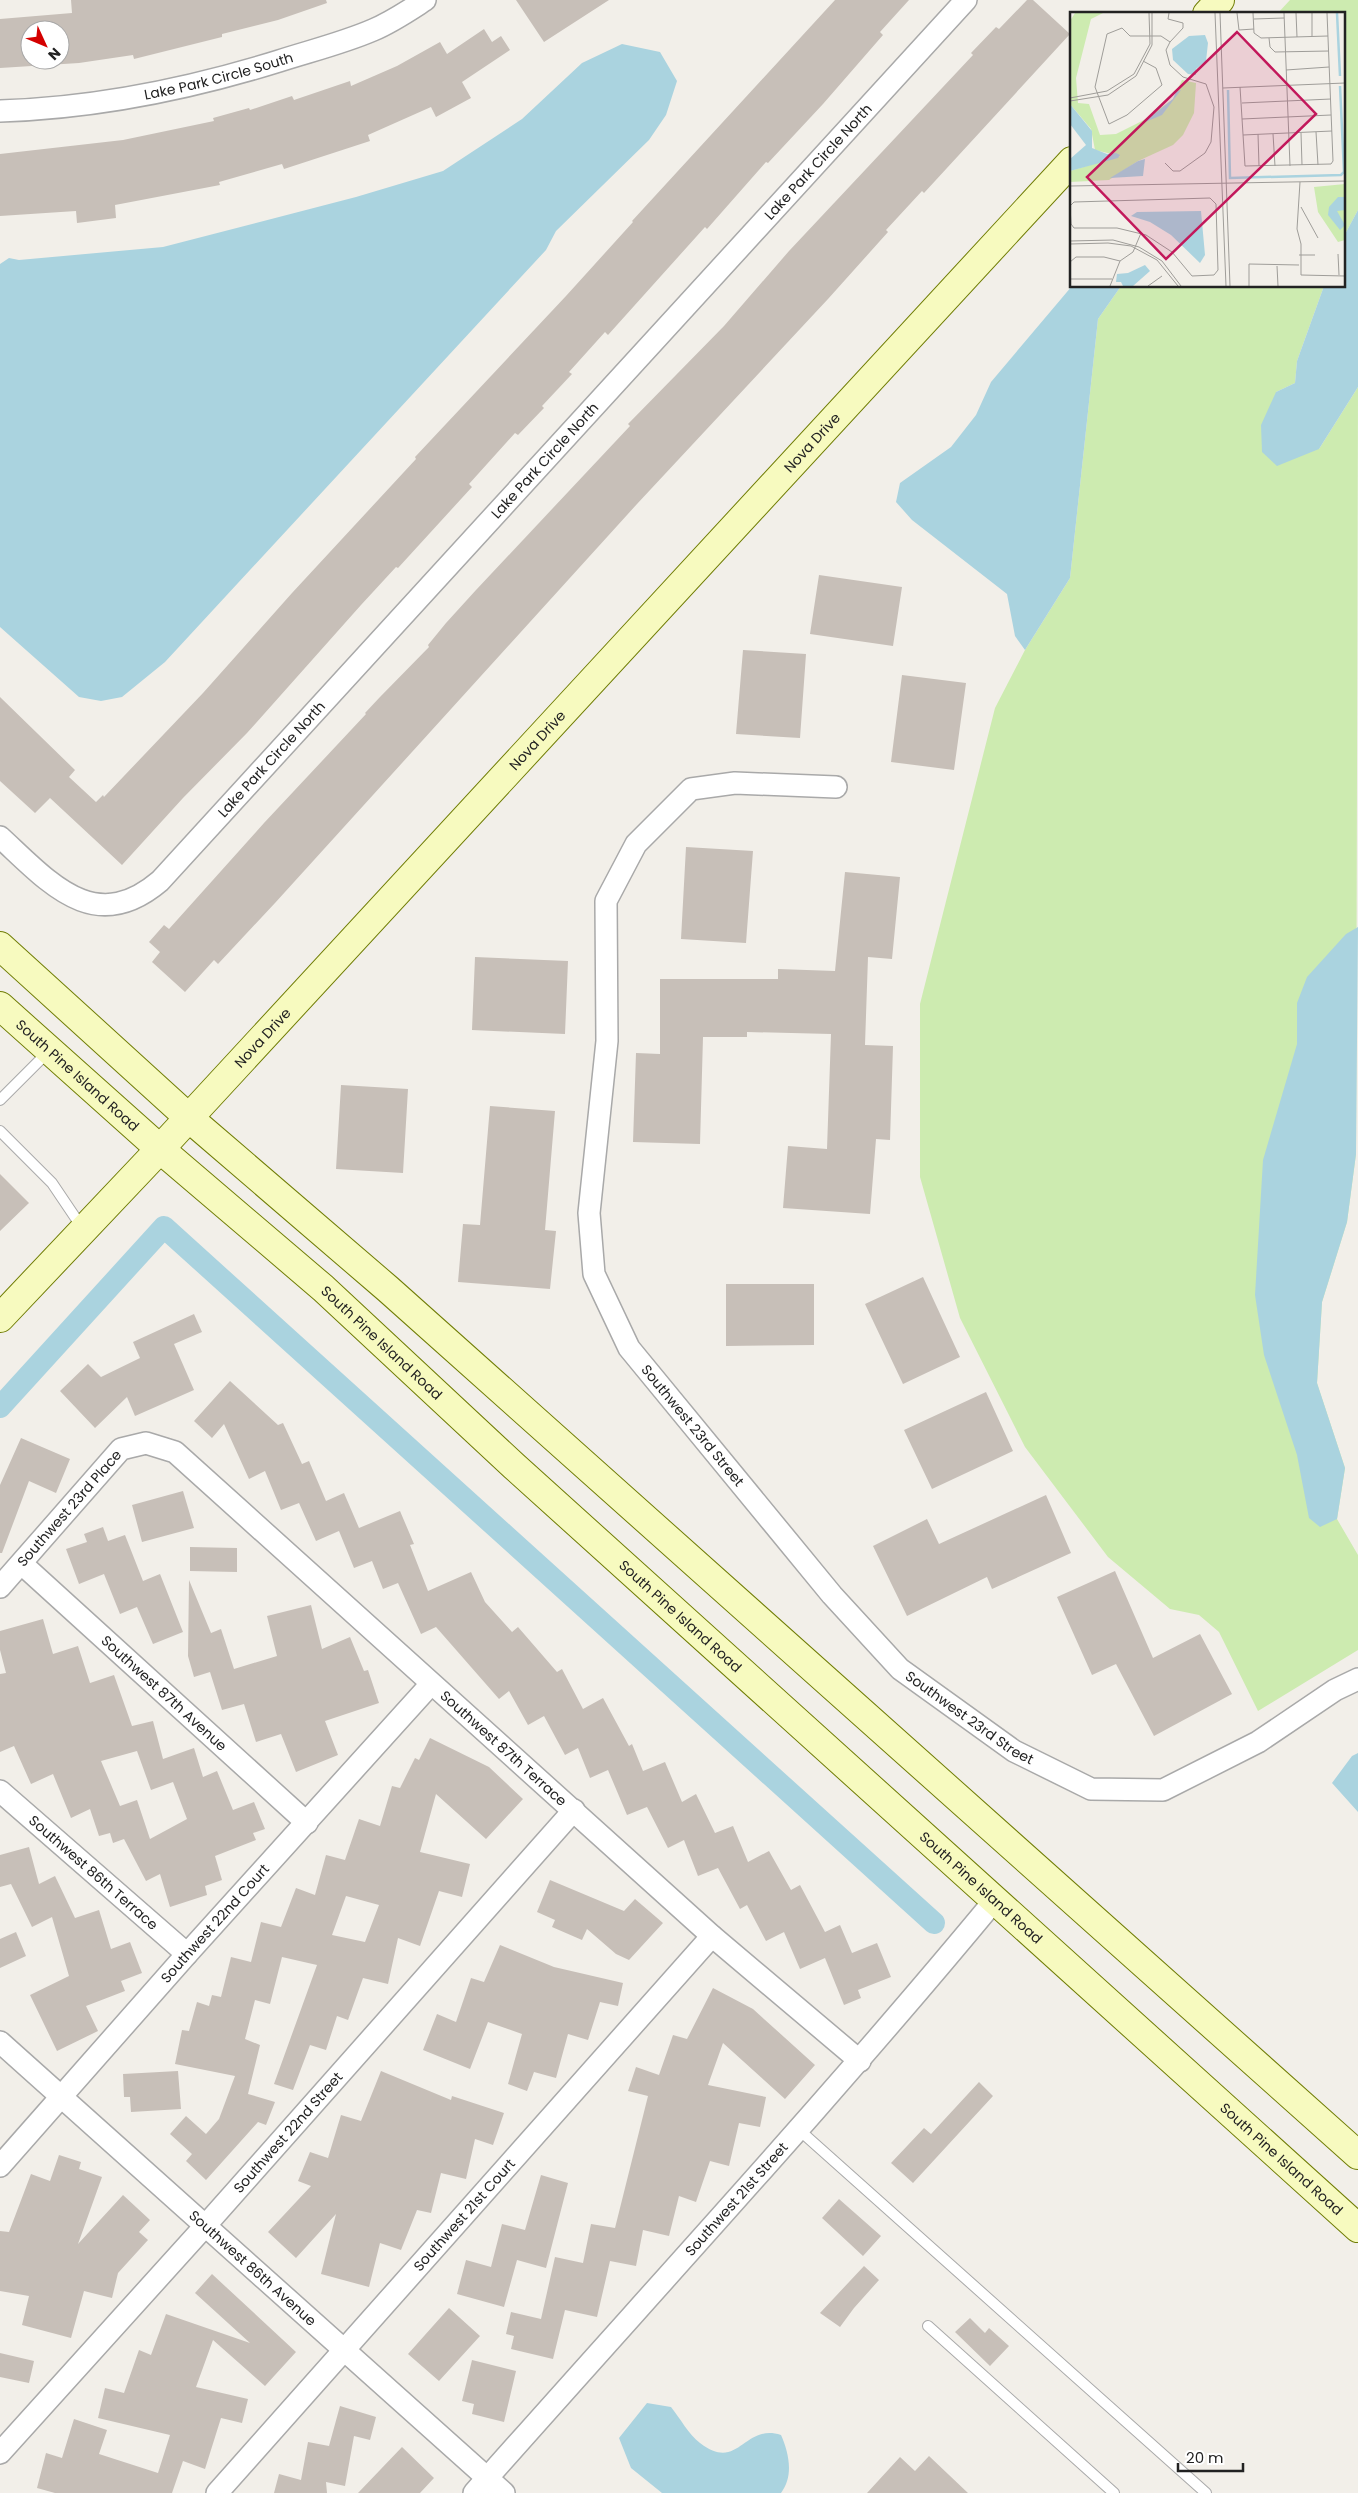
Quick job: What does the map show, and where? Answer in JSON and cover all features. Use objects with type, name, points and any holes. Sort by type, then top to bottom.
[{"type":"main road","points":[[1209,12],[1220,0]]},
{"type":"main road","name":"Nova Drive","points":[[0,1318],[189,1118],[1070,163]]},
{"type":"main road","points":[[0,946],[189,1118],[388,1289],[1358,2155]]},
{"type":"main road","name":"South Pine Island Road","points":[[0,1006],[160,1149],[323,1288],[521,1473],[1358,2228]]},
{"type":"street","name":"Lake Park Circle South","points":[[0,111],[77,106],[146,95],[230,76],[373,31],[426,0]]},
{"type":"street","name":"Lake Park Circle North","points":[[0,837],[63,893],[94,905],[112,905],[131,900],[148,891],[160,881],[966,0]]},
{"type":"street","name":"Southwest 23rd Street","points":[[836,787],[735,783],[691,789],[636,844],[606,901],[608,1041],[589,1214],[594,1274],[630,1348],[832,1595],[900,1669],[1014,1751],[1091,1789],[1163,1790],[1258,1742],[1335,1690],[1358,1679]]},
{"type":"street","name":"Southwest 23rd Place","points":[[0,1587],[121,1449],[146,1443]]},
{"type":"street","name":"Southwest 87th Terrace","points":[[146,1443],[175,1452],[712,1936],[860,2061]]},
{"type":"street","name":"Southwest 87th Avenue","points":[[22,1564],[307,1823]]},
{"type":"street","name":"Southwest 22nd Court","points":[[0,2166],[187,1954],[431,1684]]},
{"type":"street","name":"Southwest 86th Terrace","points":[[0,1791],[187,1954]]},
{"type":"street","name":"Southwest 22nd Street","points":[[0,2453],[206,2226],[574,1810]]},
{"type":"street","name":"Southwest 21st Street","points":[[480,2485],[797,2128],[860,2061],[994,1901]]},
{"type":"street","name":"Southwest 21st Court","points":[[217,2493],[712,1936]]},
{"type":"street","name":"Southwest 86th Avenue","points":[[0,2042],[344,2349],[480,2485],[504,2493]]},
{"type":"lane","points":[[0,1100],[49,1050]]},
{"type":"lane","points":[[0,1131],[52,1183],[84,1229]]},
{"type":"lane","points":[[797,2128],[1206,2493]]},
{"type":"lane","points":[[928,2326],[1114,2493]]},
{"type":"green space","points":[[1290,0],[1358,0],[1358,210],[1346,232],[1346,12],[1279,12]]},
{"type":"green space","points":[[1120,288],[1323,288],[1297,361],[1295,383],[1276,392],[1319,449],[1358,387],[1356,1154],[1347,1222],[1322,1302],[1317,1383],[1345,1468],[1337,1519],[1358,1555],[1358,1650],[1258,1711],[1219,1632],[1199,1615],[1170,1609],[1108,1557],[1025,1447],[960,1318],[920,1177],[920,1004],[995,708],[1025,650],[1070,578],[1098,319]]},
{"type":"water","points":[[622,44],[660,52],[677,81],[666,115],[649,140],[556,231],[546,250],[165,662],[122,697],[101,701],[79,697],[0,627],[0,264],[9,258],[19,260],[163,247],[356,197],[443,171],[522,119],[582,63]]},
{"type":"water","points":[[1358,210],[1358,387],[1319,449],[1277,466],[1262,452],[1261,425],[1276,392],[1295,383],[1297,361],[1323,288],[1346,288],[1346,232]]},
{"type":"water","points":[[1070,288],[1120,288],[1098,319],[1070,578],[1025,650],[1015,636],[1007,594],[912,520],[896,502],[900,483],[951,447],[976,415],[991,382]]},
{"type":"water","points":[[1358,927],[1356,1154],[1347,1222],[1322,1302],[1317,1383],[1345,1468],[1337,1519],[1320,1527],[1309,1518],[1297,1455],[1264,1355],[1255,1295],[1263,1160],[1297,1044],[1297,1003],[1307,977],[1346,934]]},
{"type":"water","points":[[1358,1753],[1358,1812],[1332,1783],[1352,1756]]},
{"type":"water","points":[[647,2403],[671,2407],[696,2440],[713,2451],[724,2453],[733,2450],[758,2435],[768,2433],[781,2435],[788,2457],[789,2472],[788,2479],[781,2493],[662,2493],[631,2468],[619,2438]]},
{"type":"building","points":[[71,0],[326,0],[327,3],[278,20],[222,34],[222,37],[134,59],[133,55],[70,64],[70,20],[20,20],[20,67],[0,68],[0,19],[72,13]]},
{"type":"building","points":[[516,0],[609,0],[544,42]]},
{"type":"building","points":[[835,0],[909,0],[880,32],[883,35],[823,104],[768,163],[766,162],[707,229],[705,227],[608,335],[605,332],[569,372],[572,374],[542,406],[544,408],[518,435],[515,433],[469,484],[472,487],[398,568],[396,567],[361,605],[247,733],[183,798],[122,865],[50,798],[35,813],[0,781],[0,697],[75,770],[69,777],[96,802],[103,795],[104,797],[203,693],[416,459],[415,457],[566,296],[632,221]]},
{"type":"building","points":[[1027,0],[1033,0],[1070,34],[924,193],[922,191],[886,230],[888,232],[828,299],[637,504],[275,903],[218,964],[214,960],[185,992],[152,962],[160,952],[149,942],[164,925],[169,929],[365,713],[429,647],[428,645],[446,623],[476,590],[630,426],[628,424],[724,326],[789,251],[973,55],[971,53],[996,27],[999,29]]},
{"type":"building","points":[[484,29],[492,42],[501,36],[510,50],[462,82],[471,98],[436,117],[431,107],[368,135],[370,141],[284,169],[282,164],[219,182],[220,185],[115,205],[116,218],[77,223],[76,211],[0,216],[0,154],[123,140],[214,121],[213,118],[249,108],[250,110],[292,96],[294,100],[350,81],[351,86],[397,66],[440,42],[447,54]]},
{"type":"building","points":[[819,575],[902,587],[893,646],[810,634]]},
{"type":"building","points":[[743,650],[806,654],[800,738],[736,734]]},
{"type":"building","points":[[902,675],[966,683],[954,770],[891,762]]},
{"type":"building","points":[[686,847],[753,851],[746,943],[681,939]]},
{"type":"building","points":[[845,872],[900,877],[892,959],[868,957],[865,1045],[893,1046],[890,1140],[876,1139],[870,1214],[783,1208],[788,1146],[827,1149],[831,1034],[747,1032],[747,1037],[703,1037],[700,1144],[633,1142],[636,1053],[660,1054],[660,979],[778,979],[778,969],[835,971]]},
{"type":"building","points":[[475,957],[568,961],[565,1034],[472,1030]]},
{"type":"building","points":[[341,1085],[408,1089],[403,1173],[336,1169]]},
{"type":"building","points":[[490,1106],[555,1111],[545,1230],[556,1231],[550,1289],[458,1282],[463,1224],[480,1225]]},
{"type":"building","points":[[0,1174],[29,1203],[0,1231]]},
{"type":"building","points":[[923,1277],[960,1357],[903,1384],[865,1304]]},
{"type":"building","points":[[726,1284],[814,1284],[814,1345],[726,1346]]},
{"type":"building","points":[[194,1314],[202,1332],[174,1344],[194,1390],[135,1416],[127,1397],[95,1428],[60,1391],[88,1364],[101,1377],[140,1358],[133,1342]]},
{"type":"building","points":[[230,1381],[278,1425],[283,1423],[302,1464],[309,1461],[326,1501],[344,1493],[359,1528],[400,1511],[414,1544],[410,1545],[428,1591],[471,1572],[485,1602],[512,1632],[518,1627],[557,1672],[562,1669],[583,1709],[603,1698],[629,1746],[632,1744],[643,1771],[665,1762],[682,1802],[696,1794],[715,1833],[733,1826],[748,1862],[769,1851],[791,1890],[800,1885],[825,1932],[840,1925],[852,1953],[877,1943],[891,1977],[858,1990],[861,1998],[844,2005],[825,1958],[800,1969],[784,1932],[766,1941],[747,1905],[740,1909],[718,1868],[698,1876],[684,1840],[668,1848],[647,1807],[627,1815],[608,1770],[590,1778],[578,1748],[565,1755],[544,1716],[528,1725],[509,1691],[499,1699],[436,1627],[421,1634],[398,1583],[383,1589],[372,1561],[354,1568],[339,1531],[316,1541],[299,1503],[281,1510],[265,1471],[249,1479],[224,1424],[212,1438],[194,1421]]},
{"type":"building","points":[[986,1392],[1013,1451],[932,1489],[904,1430]]},
{"type":"building","points":[[21,1438],[70,1459],[56,1493],[29,1481],[2,1553],[0,1553],[0,1485]]},
{"type":"building","points":[[183,1491],[194,1528],[142,1542],[132,1505]]},
{"type":"building","points":[[1046,1495],[1071,1553],[992,1589],[987,1577],[907,1616],[873,1546],[927,1519],[939,1544]]},
{"type":"building","points":[[103,1527],[108,1541],[125,1535],[143,1581],[160,1574],[183,1632],[153,1644],[137,1607],[120,1614],[104,1574],[79,1584],[66,1549],[87,1542],[84,1534]]},
{"type":"building","points":[[190,1547],[237,1548],[237,1572],[190,1571]]},
{"type":"building","points":[[1115,1571],[1153,1658],[1200,1634],[1232,1694],[1154,1736],[1116,1664],[1092,1675],[1057,1597]]},
{"type":"building","points":[[189,1580],[211,1633],[221,1629],[234,1669],[277,1656],[267,1616],[311,1605],[322,1649],[350,1637],[364,1671],[368,1670],[379,1703],[325,1721],[338,1755],[296,1772],[281,1734],[256,1742],[244,1704],[222,1710],[210,1672],[194,1677],[188,1656]]},
{"type":"building","points":[[43,1619],[53,1654],[78,1646],[90,1683],[114,1675],[132,1726],[153,1721],[163,1759],[194,1748],[203,1777],[217,1771],[233,1810],[254,1802],[265,1829],[253,1833],[256,1840],[215,1856],[222,1880],[205,1886],[207,1895],[170,1907],[160,1874],[146,1881],[124,1839],[113,1843],[110,1833],[99,1836],[90,1809],[71,1818],[53,1774],[31,1784],[14,1746],[0,1752],[0,1674],[6,1673],[0,1650],[0,1631]],"holes":[[[137,1751],[151,1790],[173,1782],[187,1819],[150,1839],[137,1800],[120,1806],[101,1761]]]},
{"type":"building","points":[[430,1738],[489,1767],[523,1799],[486,1839],[436,1794],[420,1852],[470,1864],[462,1897],[439,1891],[420,1946],[398,1938],[388,1984],[363,1978],[348,2020],[337,2016],[326,2050],[310,2045],[293,2090],[274,2084],[317,1965],[282,1957],[270,2004],[255,2000],[245,2039],[260,2045],[248,2094],[275,2102],[266,2125],[258,2122],[206,2180],[186,2161],[192,2154],[170,2134],[186,2116],[206,2134],[219,2119],[235,2076],[175,2064],[182,2030],[189,2031],[197,2002],[209,2006],[212,1995],[221,1997],[231,1957],[251,1962],[261,1922],[281,1927],[296,1888],[315,1895],[326,1855],[345,1860],[359,1819],[380,1826],[392,1786],[400,1788],[415,1758],[419,1760]],"holes":[[[346,1896],[379,1905],[365,1942],[332,1935]]]},
{"type":"building","points":[[29,1847],[39,1884],[55,1876],[75,1918],[99,1910],[111,1949],[130,1942],[142,1973],[121,1981],[125,1991],[86,2006],[98,2031],[57,2051],[30,1995],[69,1976],[52,1917],[32,1927],[11,1884],[0,1887],[0,1855]]},
{"type":"building","points":[[550,1880],[624,1911],[635,1899],[663,1923],[629,1960],[616,1954],[587,1929],[582,1940],[552,1927],[555,1920],[537,1912]]},
{"type":"building","points":[[16,1932],[26,1956],[0,1968],[0,1939]]},
{"type":"building","points":[[500,1945],[554,1967],[623,1983],[618,2006],[600,2002],[588,2040],[568,2034],[556,2078],[534,2072],[527,2091],[508,2084],[522,2034],[488,2022],[470,2069],[423,2050],[437,2014],[456,2022],[471,1978],[484,1982]]},
{"type":"building","points":[[713,1988],[753,2009],[815,2065],[785,2099],[723,2043],[708,2085],[766,2097],[760,2127],[739,2123],[729,2166],[710,2161],[696,2202],[679,2196],[669,2236],[643,2230],[636,2266],[610,2261],[597,2317],[565,2310],[553,2359],[511,2349],[514,2336],[506,2334],[511,2312],[541,2319],[555,2257],[583,2263],[591,2224],[615,2228],[648,2096],[628,2091],[636,2067],[659,2075],[673,2035],[687,2039]]},
{"type":"building","points":[[178,2071],[181,2109],[131,2112],[130,2097],[124,2097],[123,2074]]},
{"type":"building","points":[[381,2071],[451,2100],[452,2096],[504,2113],[493,2145],[475,2139],[466,2179],[441,2173],[431,2213],[417,2210],[401,2250],[380,2243],[369,2287],[321,2274],[336,2214],[296,2258],[268,2232],[311,2186],[298,2181],[310,2152],[328,2158],[341,2115],[361,2121]]},
{"type":"building","points":[[979,2082],[993,2096],[913,2183],[891,2163],[924,2128],[931,2134]]},
{"type":"building","points":[[59,2155],[81,2162],[79,2169],[102,2177],[78,2244],[123,2195],[150,2220],[139,2232],[148,2240],[118,2273],[112,2298],[84,2291],[71,2338],[22,2325],[29,2296],[0,2291],[0,2231],[9,2232],[31,2174],[50,2181]]},
{"type":"building","points":[[541,2175],[568,2183],[546,2268],[517,2260],[504,2307],[457,2294],[466,2260],[491,2267],[502,2224],[525,2230]]},
{"type":"building","points":[[839,2199],[881,2236],[863,2256],[822,2218]]},
{"type":"building","points":[[864,2266],[879,2280],[840,2327],[820,2313]]},
{"type":"building","points":[[212,2274],[296,2352],[265,2386],[213,2340],[196,2387],[248,2399],[242,2423],[221,2418],[205,2469],[183,2461],[172,2493],[55,2493],[37,2488],[46,2453],[62,2458],[74,2419],[107,2430],[99,2454],[158,2473],[170,2435],[98,2418],[105,2388],[124,2393],[139,2350],[151,2355],[166,2314],[250,2343],[195,2293]]},
{"type":"building","points":[[449,2308],[480,2336],[439,2381],[408,2354]]},
{"type":"building","points":[[970,2318],[985,2333],[989,2328],[1009,2346],[990,2366],[955,2332]]},
{"type":"building","points":[[0,2353],[34,2361],[29,2383],[0,2377]]},
{"type":"building","points":[[472,2360],[516,2371],[504,2422],[472,2414],[474,2404],[462,2401]]},
{"type":"building","points":[[340,2406],[376,2417],[370,2440],[354,2436],[345,2486],[326,2482],[327,2493],[274,2493],[279,2474],[301,2480],[308,2442],[329,2446]]},
{"type":"building","points":[[402,2447],[434,2478],[420,2493],[358,2493]]},
{"type":"building","points":[[929,2456],[968,2493],[867,2493],[900,2457],[915,2471]]},
{"type":"waterway","points":[[0,1407],[164,1227],[934,1923]]}]
